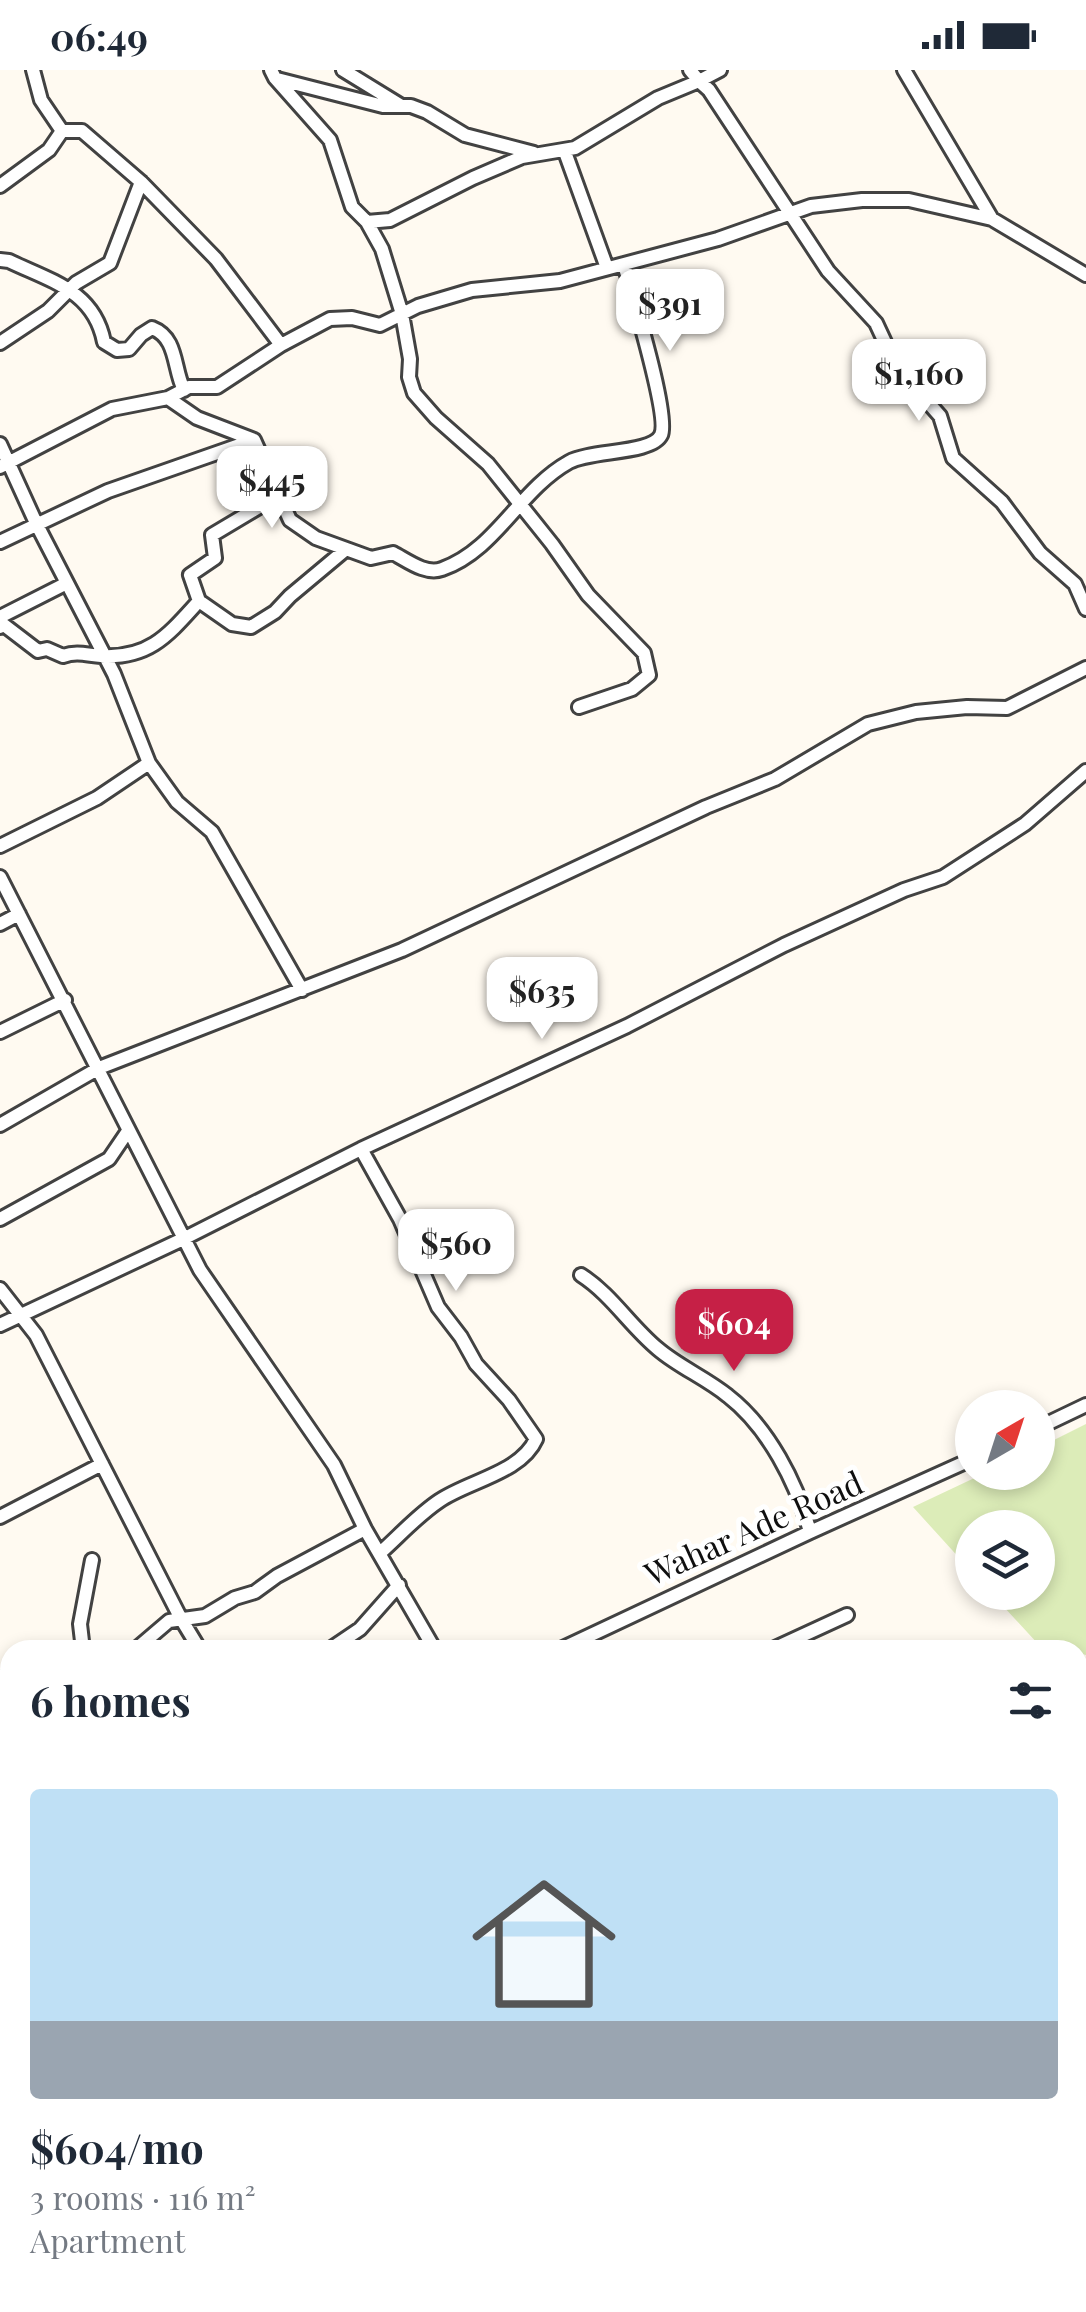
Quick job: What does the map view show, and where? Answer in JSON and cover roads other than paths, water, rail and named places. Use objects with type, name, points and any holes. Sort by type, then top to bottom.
[{"type":"street","points":[[33,70],[42,100],[62,132]]},
{"type":"street","points":[[343,70],[402,106]]},
{"type":"street","points":[[367,222],[390,220],[473,178],[536,154],[565,152],[694,75],[720,70]]},
{"type":"street","points":[[904,70],[992,219]]},
{"type":"street","points":[[273,74],[383,106],[427,112],[465,135],[536,154]]},
{"type":"street","points":[[273,74],[330,140],[352,207],[367,222],[382,250],[402,314],[410,359],[408,378],[414,393],[488,464],[588,596],[644,653],[649,675],[632,689],[578,708]]},
{"type":"street","points":[[694,75],[709,90],[828,271],[876,323],[896,366],[940,416],[950,438],[953,458],[1002,502],[1040,552],[1080,582],[1086,608]]},
{"type":"street","points":[[62,132],[82,131],[141,182],[216,259],[281,345]]},
{"type":"street","points":[[0,186],[49,150],[62,132]]},
{"type":"street","points":[[565,152],[606,268]]},
{"type":"street","points":[[0,343],[48,312],[69,290],[110,263],[141,182]]},
{"type":"street","points":[[5,465],[112,409],[168,398],[184,390],[217,386],[330,319],[352,318],[380,325],[472,290],[560,281],[718,240],[790,214],[839,202],[887,199],[992,219],[1086,276]]},
{"type":"street","points":[[0,260],[69,290],[94,311],[104,342],[117,350],[129,350],[152,328],[163,332],[171,344],[184,390]]},
{"type":"street","points":[[168,398],[197,418],[254,440],[290,520],[316,538],[371,558],[393,553],[436,571],[481,550],[519,502],[572,460],[646,446],[658,440],[664,430],[656,386],[624,264]]},
{"type":"street","points":[[0,542],[108,492],[254,440]]},
{"type":"street","points":[[0,444],[5,465],[105,656],[148,763],[177,802],[212,832],[302,990]]},
{"type":"street","points":[[279,495],[212,536],[216,558],[190,575],[199,601],[232,624],[251,626],[275,612],[345,550]]},
{"type":"street","points":[[0,617],[67,582]]},
{"type":"street","points":[[0,627],[4,625],[38,651],[47,649],[63,656],[74,652],[105,656],[149,649],[168,635],[199,601]]},
{"type":"street","points":[[0,1125],[99,1068],[420,942],[706,807],[775,780],[868,724],[916,712],[1007,708],[1086,668]]},
{"type":"street","points":[[0,846],[97,798],[148,763]]},
{"type":"street","points":[[0,1324],[627,1026],[784,945],[904,890],[943,877],[1025,824],[1086,771]]},
{"type":"street","points":[[0,876],[200,1270],[334,1465],[364,1528],[430,1640]]},
{"type":"street","points":[[0,924],[19,914]]},
{"type":"street","points":[[0,1032],[66,1000]]},
{"type":"street","points":[[0,1220],[108,1159],[128,1131]]},
{"type":"street","points":[[361,1150],[400,1219],[438,1307],[476,1364],[510,1400],[536,1439],[532,1450],[518,1461],[438,1501],[380,1553]]},
{"type":"street","points":[[581,1274],[609,1296],[662,1353],[726,1393],[764,1433],[798,1495],[810,1532]]},
{"type":"street","points":[[0,1289],[36,1335],[194,1640]]},
{"type":"street","points":[[1055,1420],[1086,1404]]},
{"type":"street","points":[[0,1517],[102,1464]]},
{"type":"street","name":"Wahar Ade Road","points":[[581,1640],[955,1467]]},
{"type":"street","points":[[147,1640],[169,1621],[205,1616],[235,1598],[255,1592],[364,1528]]},
{"type":"street","points":[[82,1640],[80,1624],[92,1560]]},
{"type":"street","points":[[343,1640],[360,1628],[400,1584]]},
{"type":"street","points":[[792,1640],[846,1615]]}]
